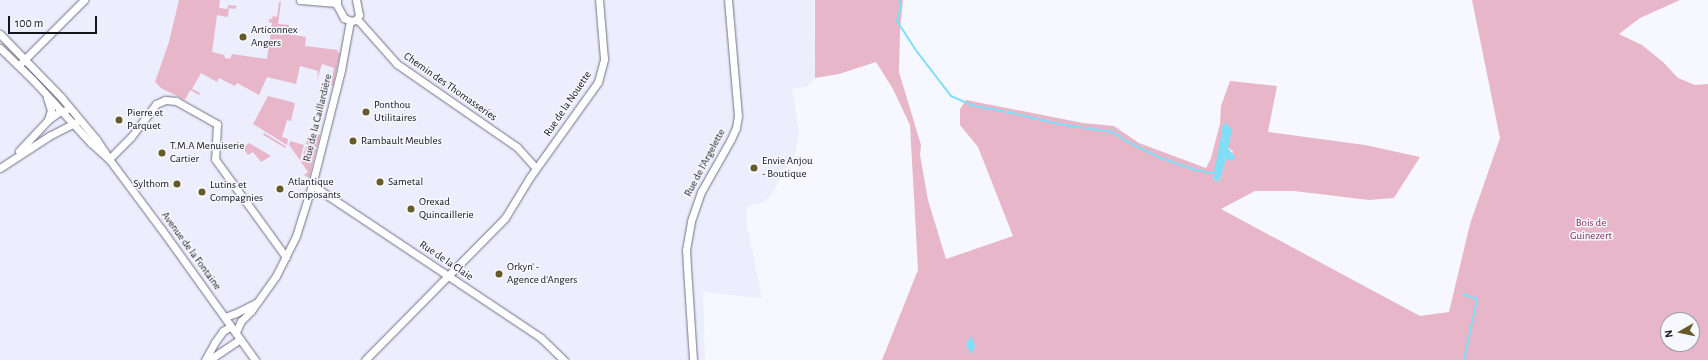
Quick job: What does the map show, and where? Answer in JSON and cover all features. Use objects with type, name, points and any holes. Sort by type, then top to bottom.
[{"type":"street","points":[[18,66],[84,0]]},
{"type":"street","points":[[300,0],[337,1]]},
{"type":"street","name":"Rue de la Caillardière","points":[[205,360],[214,342],[223,331],[233,329],[251,311],[276,276],[296,236],[312,184],[353,20],[359,12],[356,0]]},
{"type":"street","name":"Rue de la Nouette","points":[[366,360],[505,218],[536,168],[598,82],[604,59],[599,0]]},
{"type":"street","name":"Rue de l'Argelette","points":[[693,360],[686,250],[691,221],[701,192],[736,128],[738,116],[728,0]]},
{"type":"street","name":"Chemin des Thomasseries","points":[[337,1],[344,18],[353,20],[397,64],[516,147],[536,168]]},
{"type":"street","name":"Avenue de la Fontaine","points":[[0,34],[72,110],[77,122]]},
{"type":"street","name":"Avenue de la Fontaine","points":[[0,48],[63,111],[101,145],[108,158],[140,199],[255,360]]},
{"type":"street","points":[[27,75],[50,103],[51,113],[48,120]]},
{"type":"street","points":[[108,158],[124,146],[152,108],[159,102],[168,99],[176,101],[217,124],[214,152],[215,159],[286,256]]},
{"type":"street","points":[[16,156],[48,120],[63,111],[72,110]]},
{"type":"street","points":[[0,168],[16,156],[49,136],[77,122]]},
{"type":"street","name":"Rue de la Claie","points":[[312,184],[541,338],[564,360]]},
{"type":"street","name":"Rue de la Caillardière","points":[[225,317],[256,303]]},
{"type":"street","points":[[209,360],[240,339]]},
{"type":"shaded area","points":[[0,0],[814,0],[815,78],[806,87],[792,88],[799,133],[796,152],[771,195],[762,203],[754,204],[746,208],[746,221],[762,298],[703,292],[705,360],[0,360]]},
{"type":"green space","points":[[179,0],[220,0],[219,8],[228,9],[228,5],[237,6],[235,9],[229,8],[228,17],[217,15],[212,52],[224,55],[225,58],[230,59],[232,54],[267,59],[272,23],[269,22],[269,19],[272,19],[273,16],[277,17],[279,2],[281,2],[278,24],[289,25],[288,34],[306,37],[305,46],[338,50],[337,52],[340,53],[333,86],[331,85],[334,68],[322,64],[317,80],[318,71],[300,66],[296,84],[267,77],[259,95],[237,83],[235,86],[219,78],[217,82],[201,73],[192,89],[200,93],[199,95],[190,90],[185,100],[161,88],[155,82],[169,42]]},
{"type":"green space","name":"Bois de Guinezert","points":[[815,0],[903,0],[900,30],[899,72],[921,145],[920,155],[928,200],[946,259],[1013,236],[978,147],[960,125],[960,109],[966,100],[1083,123],[1114,126],[1139,143],[1206,168],[1211,158],[1220,124],[1221,106],[1230,81],[1277,86],[1268,132],[1365,145],[1420,157],[1394,198],[1369,200],[1294,191],[1255,191],[1221,209],[1420,316],[1449,312],[1470,224],[1500,138],[1472,0],[1680,0],[1640,18],[1619,34],[1642,45],[1663,62],[1678,78],[1695,85],[1708,84],[1708,360],[882,360],[918,270],[910,125],[893,89],[876,62],[839,74],[815,78]],"holes":[[[1228,124],[1228,148],[1233,151],[1230,160],[1226,158],[1219,182],[1213,179]]]},
{"type":"green space","points":[[268,96],[295,103],[291,121],[287,120],[282,137],[288,139],[287,145],[253,124]]},
{"type":"green space","points":[[264,133],[286,146],[285,148],[263,135]]},
{"type":"green space","points":[[317,134],[320,135],[317,147],[306,144],[308,136],[316,138]]},
{"type":"green space","points":[[290,141],[304,145],[300,160],[289,145]]},
{"type":"green space","points":[[249,143],[271,156],[261,162],[253,152],[248,155],[243,148]]},
{"type":"green space","points":[[306,146],[316,149],[309,178],[304,175],[308,172],[301,162]]},
{"type":"water","points":[[1226,123],[1232,130],[1228,148],[1235,157],[1232,161],[1226,159],[1219,182],[1213,179],[1223,125]]},
{"type":"water","points":[[971,336],[975,346],[971,355],[966,344]]},
{"type":"waterway","points":[[899,0],[901,6],[897,21],[915,49],[951,96],[971,105],[1059,124],[1113,132],[1126,141],[1161,158],[1195,170],[1214,173]]},
{"type":"waterway","points":[[1463,294],[1477,299],[1464,360]]},
{"type":"place","name":"Articonnex Angers","points":[[243,37]]},
{"type":"place","name":"Ponthou Utilitaires","points":[[366,112]]},
{"type":"place","name":"Pierre et Parquet","points":[[119,120]]},
{"type":"place","name":"Rambault Meubles","points":[[353,141]]},
{"type":"place","name":"T.M.A Menuiserie Cartier","points":[[162,153]]},
{"type":"place","name":"Envie Anjou - Boutique","points":[[754,168]]},
{"type":"place","name":"Sametal","points":[[380,182]]},
{"type":"place","name":"Sylthom","points":[[177,184]]},
{"type":"place","name":"Atlantique Composants","points":[[280,189]]},
{"type":"place","name":"Lutins et Compagnies","points":[[202,192]]},
{"type":"place","name":"Orexad Quincaillerie","points":[[411,209]]},
{"type":"place","name":"Orkyn' - Agence d'Angers","points":[[499,274]]}]
